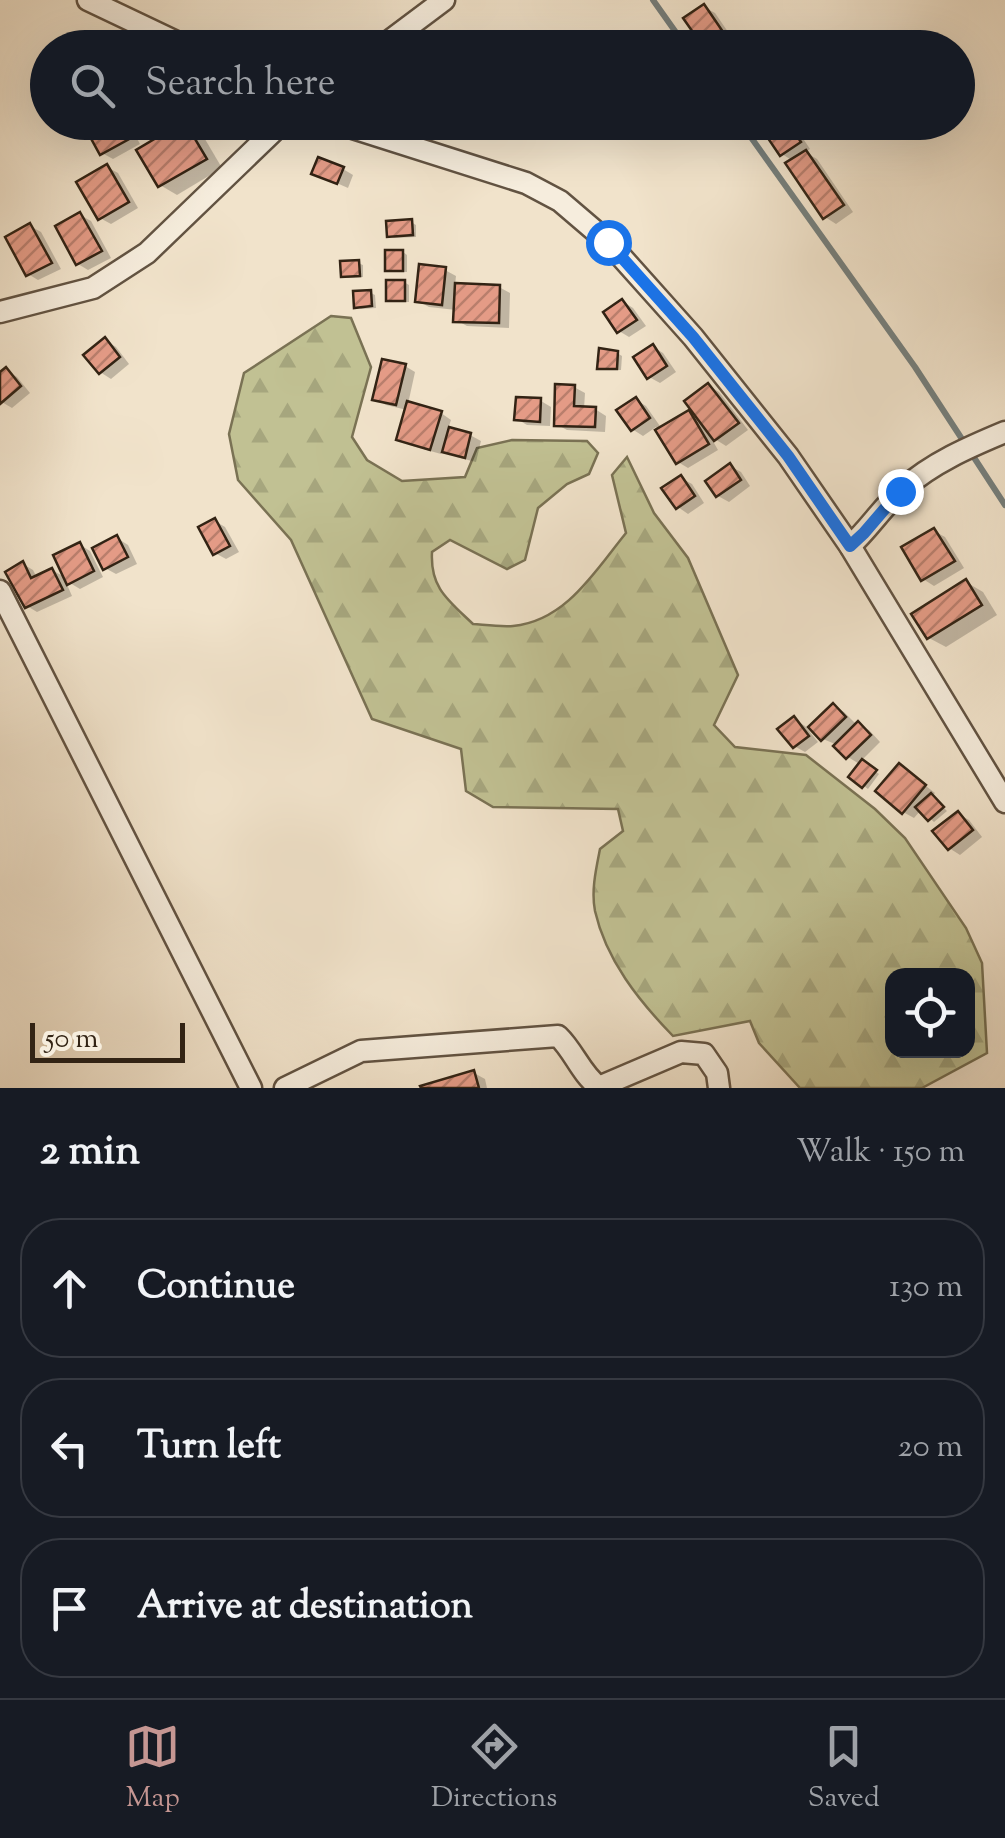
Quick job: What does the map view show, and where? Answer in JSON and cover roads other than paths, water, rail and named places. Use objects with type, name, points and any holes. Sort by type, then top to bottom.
[{"type":"street","points":[[88,0],[151,30]]},
{"type":"street","points":[[404,30],[444,0]]},
{"type":"street","points":[[0,312],[93,288],[147,254],[264,140]]},
{"type":"street","points":[[392,140],[526,182],[560,201],[608,242],[693,337],[788,456],[850,546],[1005,802]]},
{"type":"street","points":[[850,546],[900,491],[930,468],[1005,432]]},
{"type":"street","points":[[0,590],[251,1088]]},
{"type":"street","points":[[285,1088],[361,1052],[558,1036],[599,1087],[682,1052],[704,1054],[716,1073],[719,1088]]},
{"type":"waterway","points":[[653,0],[674,30]]},
{"type":"waterway","points":[[753,140],[915,367],[1005,505]]}]
